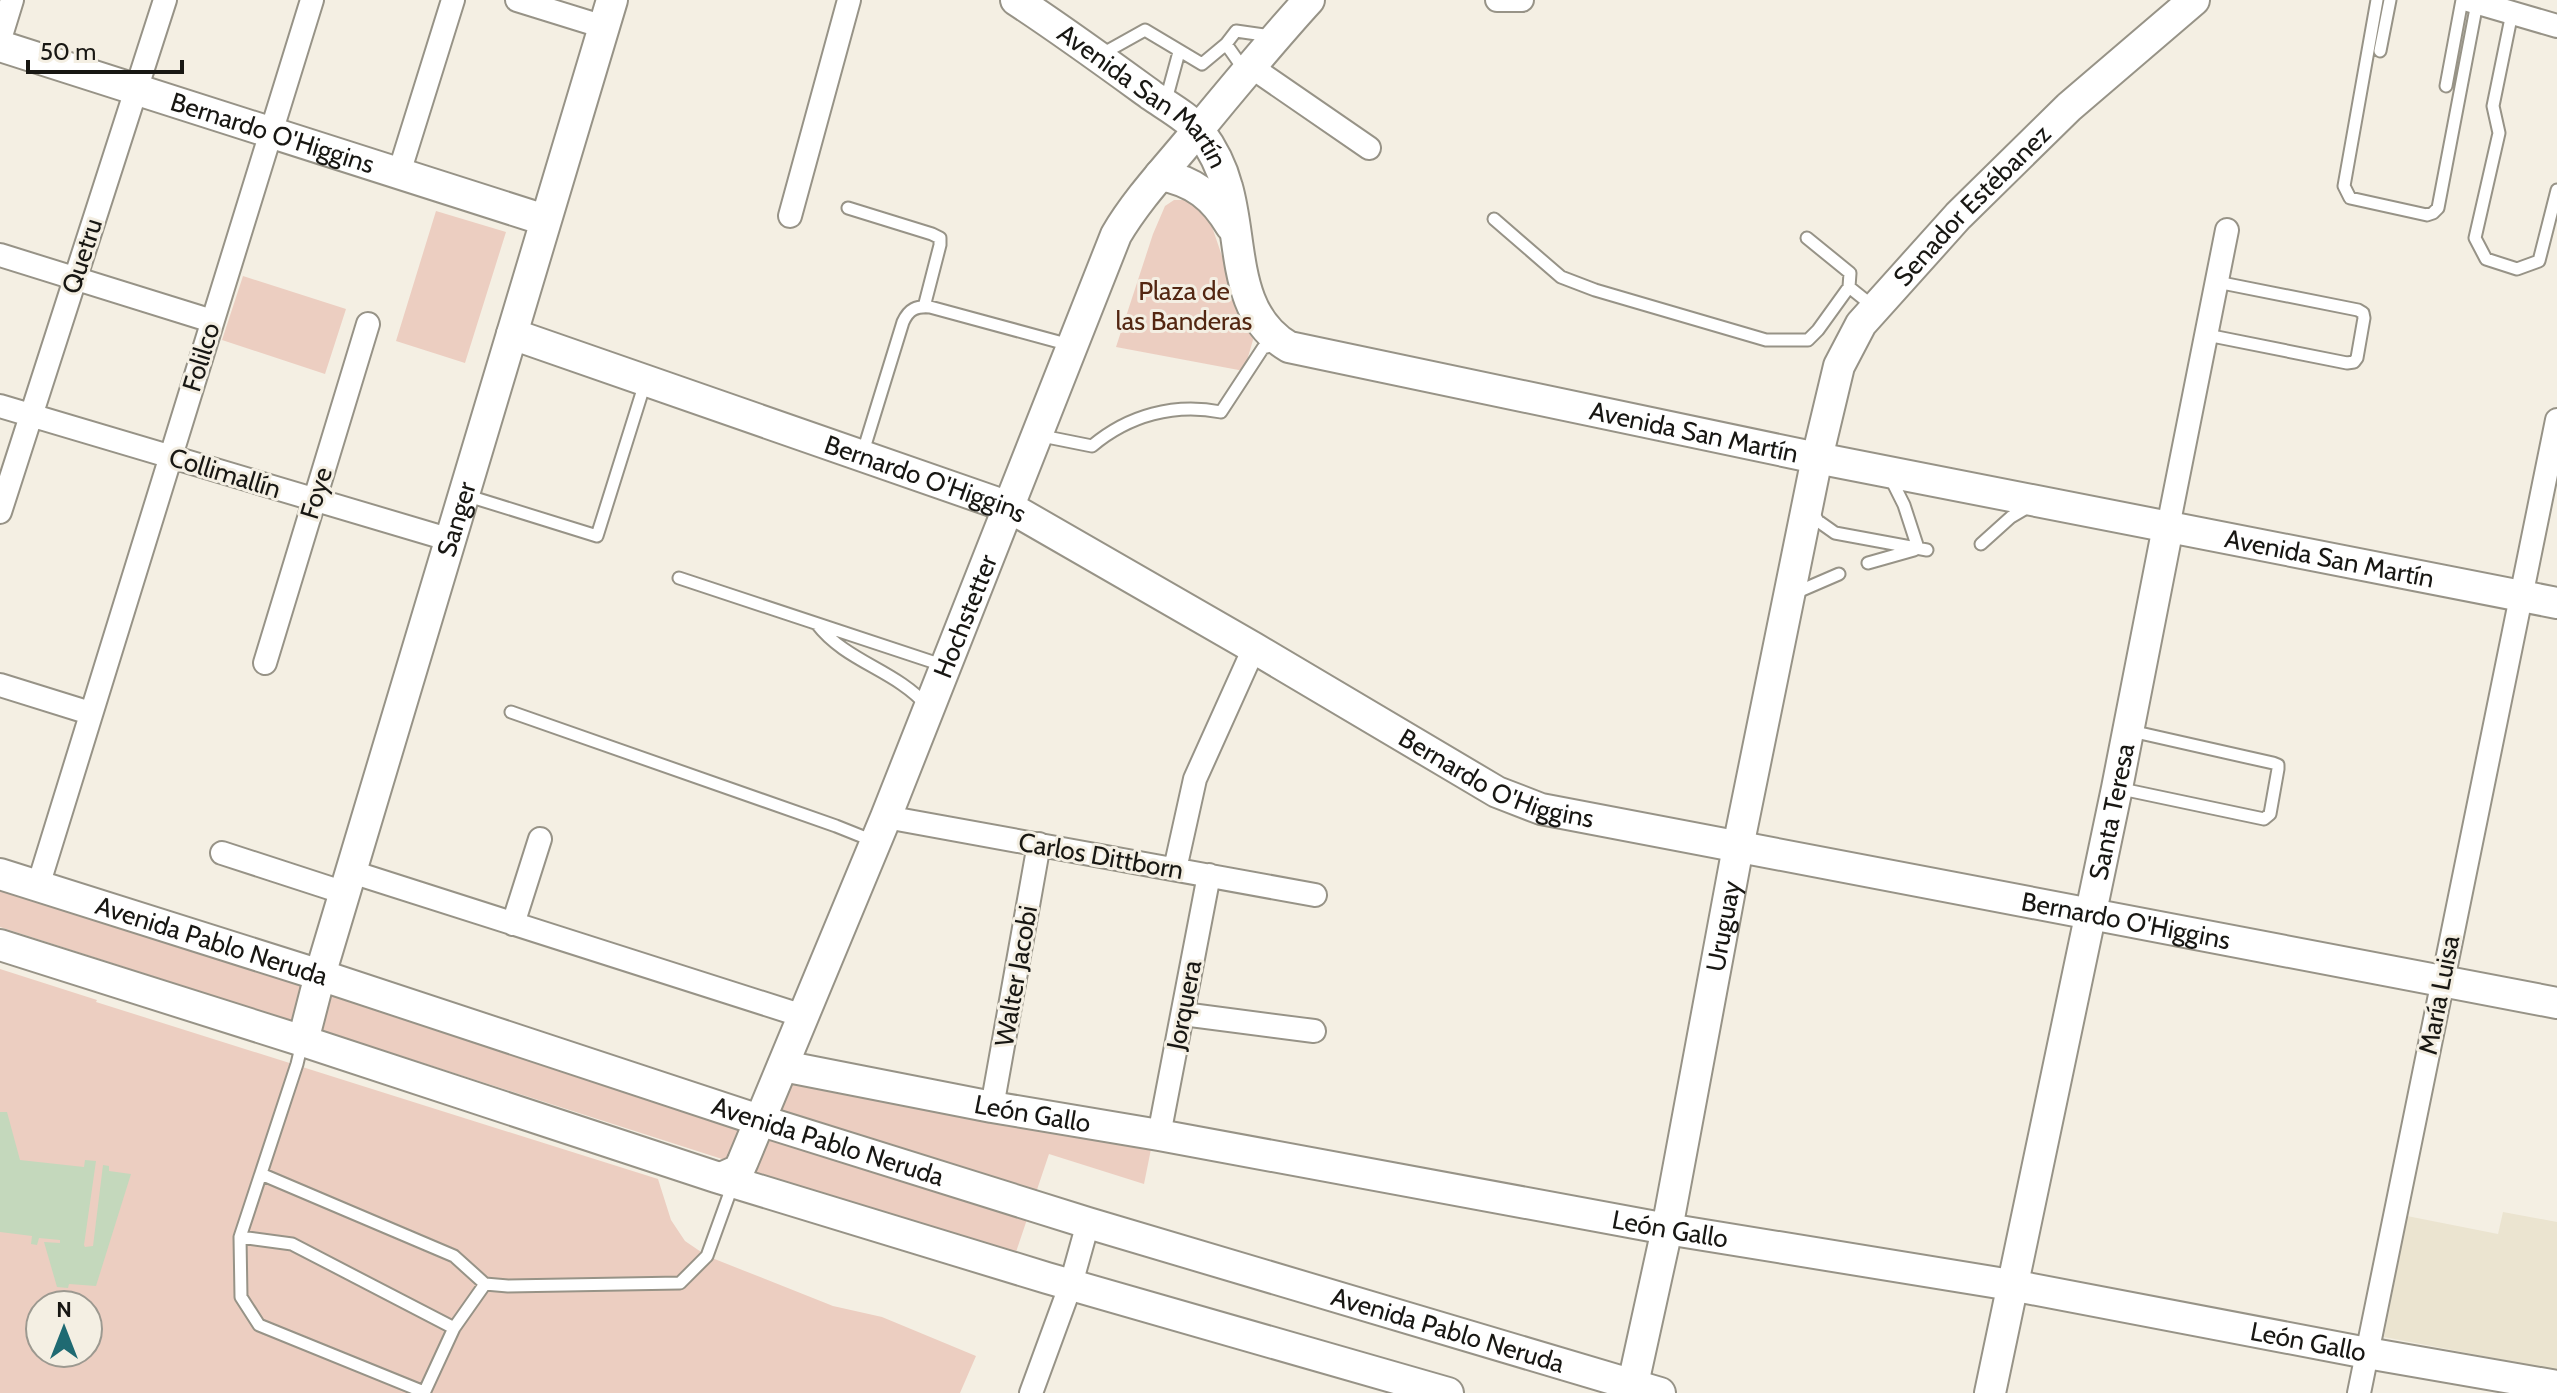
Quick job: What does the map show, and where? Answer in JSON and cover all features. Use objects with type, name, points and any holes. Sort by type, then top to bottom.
[{"type":"main road","name":"Avenida San Martín","points":[[1016,0],[1198,129],[1228,188],[1242,275],[1253,308],[1268,330],[1289,347],[1817,458],[2557,603]]},
{"type":"main road","name":"Hochstetter","points":[[728,1180],[739,1170],[881,830],[1116,235],[1160,175],[1309,0]]},
{"type":"main road","name":"Senador Estébanez","points":[[1817,458],[1839,366],[1849,344],[1874,307],[2014,159],[2069,107],[2194,0]]},
{"type":"main road","name":"Sanger","points":[[303,1041],[320,975],[608,14]]},
{"type":"main road","name":"Bernardo O'Higgins","points":[[0,46],[545,220]]},
{"type":"main road","points":[[1160,175],[1201,189],[1224,213],[1234,231]]},
{"type":"main road","name":"Bernardo O'Higgins","points":[[512,334],[1009,507],[1497,792],[1518,801],[1565,815],[2557,1003]]},
{"type":"main road","name":"Uruguay","points":[[1641,1391],[1667,1229],[1738,847],[1817,458]]},
{"type":"main road","name":"Santa Teresa","points":[[1990,1393],[2117,788],[2168,527]]},
{"type":"main road","name":"Avenida Pablo Neruda","points":[[0,874],[320,975],[759,1120],[1641,1391]]},
{"type":"main road","points":[[0,945],[728,1180],[1071,1284],[1448,1393]]},
{"type":"main road","name":"León Gallo","points":[[783,1066],[992,1107],[1667,1229],[2011,1285],[2557,1386]]},
{"type":"street","points":[[0,39],[12,0]]},
{"type":"street","name":"Quetru","points":[[0,512],[165,0]]},
{"type":"street","name":"Folilco","points":[[38,886],[312,0]]},
{"type":"street","points":[[399,173],[453,0]]},
{"type":"street","points":[[517,0],[608,14]]},
{"type":"street","points":[[790,216],[849,0]]},
{"type":"street","points":[[1497,0],[1522,0]]},
{"type":"street","points":[[2469,1],[2557,26]]},
{"type":"street","points":[[1248,68],[1369,148]]},
{"type":"street","name":"Santa Teresa","points":[[2168,527],[2227,230]]},
{"type":"street","points":[[0,255],[212,321]]},
{"type":"street","name":"Foye","points":[[265,663],[368,324]]},
{"type":"street","name":"Collimallín","points":[[0,406],[451,540]]},
{"type":"street","name":"María Luisa","points":[[2359,1393],[2557,420]]},
{"type":"street","points":[[1175,869],[1195,779],[1254,648]]},
{"type":"street","points":[[0,685],[90,713]]},
{"type":"street","name":"Carlos Dittborn","points":[[881,830],[1039,844],[1315,895]]},
{"type":"street","points":[[513,924],[540,839]]},
{"type":"street","name":"Walter Jacobi","points":[[992,1107],[1039,844]]},
{"type":"street","points":[[222,853],[513,924],[803,1016]]},
{"type":"street","name":"Jorquera","points":[[1159,1135],[1209,875]]},
{"type":"street","points":[[1183,1014],[1314,1031]]},
{"type":"street","points":[[1031,1393],[1071,1284],[1088,1223]]},
{"type":"lane","points":[[2377,0],[2344,186],[2350,198],[2427,215],[2438,208],[2469,1]]},
{"type":"lane","points":[[2380,51],[2390,0]]},
{"type":"lane","points":[[2446,86],[2469,1]]},
{"type":"lane","points":[[2512,13],[2493,106],[2499,133],[2475,238],[2486,259],[2517,269],[2539,261],[2557,190]]},
{"type":"lane","points":[[1098,56],[1145,30],[1202,64],[1236,31],[1276,36]]},
{"type":"lane","points":[[1226,44],[1248,68]]},
{"type":"lane","points":[[1164,105],[1179,52]]},
{"type":"lane","points":[[848,208],[940,238],[924,307]]},
{"type":"lane","points":[[1494,219],[1561,277],[1595,290],[1766,340],[1808,340],[1849,287],[1850,273],[1807,238]]},
{"type":"lane","points":[[2207,335],[2347,363],[2357,358],[2364,318],[2358,310],[2217,282]]},
{"type":"lane","points":[[1849,287],[1874,307]]},
{"type":"lane","points":[[862,456],[903,322],[908,312],[915,308],[924,307],[1073,346]]},
{"type":"lane","points":[[1037,435],[1092,446],[1117,428],[1151,413],[1187,409],[1221,412],[1263,348],[1282,343]]},
{"type":"lane","points":[[464,494],[597,536],[646,381]]},
{"type":"lane","points":[[1885,471],[1899,494],[1923,549]]},
{"type":"lane","points":[[1808,502],[1818,521],[1835,533],[1923,549]]},
{"type":"lane","points":[[1981,544],[2011,517],[2040,502]]},
{"type":"lane","points":[[1868,563],[1923,549]]},
{"type":"lane","points":[[1789,596],[1839,574]]},
{"type":"lane","points":[[679,578],[946,666]]},
{"type":"lane","points":[[816,623],[840,648],[915,693],[929,709]]},
{"type":"lane","points":[[511,712],[836,826],[881,830]]},
{"type":"lane","points":[[2117,788],[2264,819],[2270,814],[2278,765],[2128,730]]},
{"type":"lane","points":[[303,1041],[240,1237],[241,1297],[259,1325],[424,1392],[454,1328],[485,1284]]},
{"type":"lane","points":[[261,1174],[454,1256],[485,1284],[508,1286],[680,1283],[707,1256],[728,1180]]},
{"type":"lane","points":[[240,1237],[292,1244],[454,1328]]},
{"type":"shaded area","points":[[0,1112],[7,1112],[20,1160],[84,1167],[85,1160],[96,1161],[85,1247],[93,1246],[103,1165],[109,1166],[109,1171],[131,1174],[96,1286],[69,1284],[68,1288],[57,1287],[44,1242],[60,1243],[60,1240],[39,1238],[37,1245],[31,1244],[32,1236],[0,1232]]},
{"type":"shaded area","points":[[2503,1212],[2557,1222],[2557,1370],[2384,1337],[2407,1216],[2498,1234]]},
{"type":"green space","name":"Plaza de las Banderas","points":[[1174,200],[1187,200],[1208,215],[1237,300],[1255,333],[1244,371],[1116,347],[1153,234],[1165,206]]},
{"type":"green space","points":[[436,211],[506,232],[465,363],[396,341]]},
{"type":"green space","points":[[243,276],[346,309],[325,374],[222,340]]},
{"type":"green space","points":[[0,883],[744,1117],[739,1158],[722,1159],[0,927]]},
{"type":"green space","points":[[0,969],[658,1179],[671,1220],[685,1241],[707,1256],[833,1306],[882,1317],[976,1356],[960,1393],[0,1393]]},
{"type":"green space","points":[[789,1073],[1153,1139],[1144,1184],[1049,1154],[1013,1261],[740,1180]]}]
